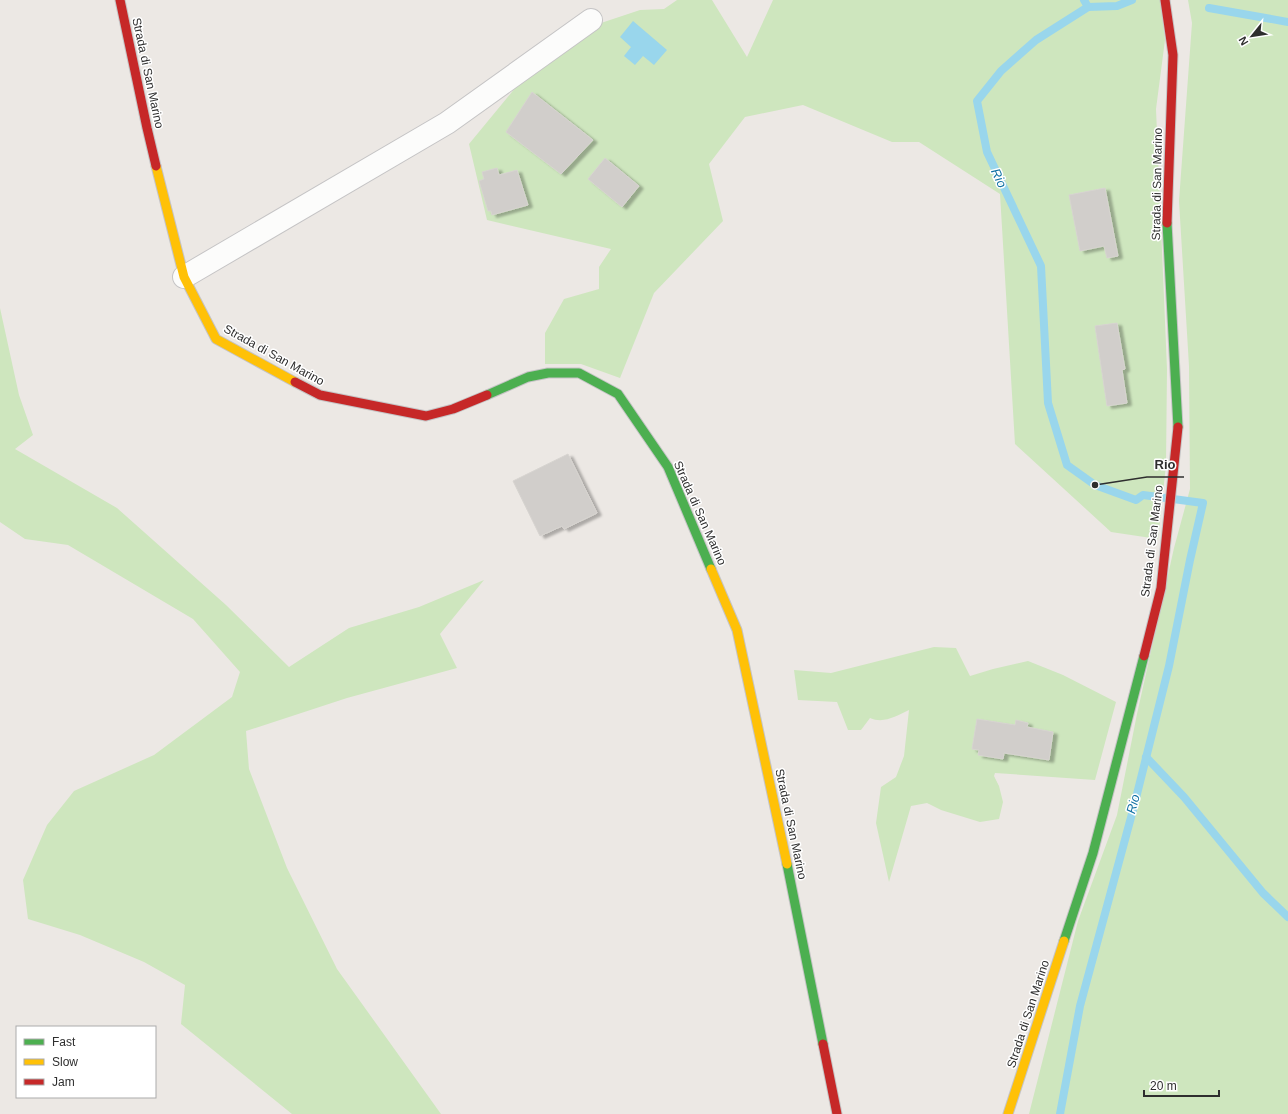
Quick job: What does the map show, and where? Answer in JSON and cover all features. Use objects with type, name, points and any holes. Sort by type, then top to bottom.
[{"type":"street","name":"Strada di San Marino","points":[[120,0],[147,128],[184,277],[216,339],[320,395],[426,416],[453,409],[528,377],[548,373],[579,373],[618,394],[668,467],[738,630],[782,838],[837,1114]]},
{"type":"street","name":"Strada di San Marino","points":[[1008,1114],[1093,853],[1160,588],[1178,423],[1167,217],[1173,55],[1165,0]]},
{"type":"street","points":[[184,277],[447,123],[591,20]]},
{"type":"green space","points":[[677,0],[712,0],[747,57],[773,0],[1160,0],[1165,40],[1156,109],[1167,369],[1166,465],[1158,539],[1111,532],[1015,444],[1000,194],[919,142],[892,142],[803,105],[745,117],[709,164],[723,221],[654,293],[620,378],[581,364],[545,364],[545,333],[564,299],[599,289],[599,267],[611,249],[487,220],[469,144],[516,87],[595,25],[640,10],[664,9]]},
{"type":"green space","points":[[1188,0],[1288,0],[1288,1114],[1029,1114],[1078,921],[1117,815],[1137,714],[1174,548],[1190,489],[1189,366],[1179,201],[1192,23]]},
{"type":"green space","points":[[0,308],[19,395],[33,435],[15,449],[117,508],[226,605],[289,667],[349,628],[419,607],[484,580],[440,634],[457,668],[347,698],[246,731],[249,769],[287,868],[337,969],[441,1114],[292,1114],[181,1024],[185,985],[144,962],[80,935],[28,919],[23,880],[47,825],[74,791],[154,755],[232,697],[240,672],[193,619],[68,545],[25,539],[0,522]]},
{"type":"green space","points":[[934,647],[956,648],[970,676],[1028,661],[1063,675],[1116,702],[1095,780],[995,773],[994,776],[999,786],[1003,802],[999,819],[980,822],[941,810],[927,803],[911,806],[889,882],[876,823],[881,787],[896,777],[904,756],[909,710],[885,720],[875,720],[870,718],[861,730],[848,730],[837,702],[798,700],[794,670],[831,673]]},
{"type":"water","points":[[633,21],[667,50],[654,65],[643,56],[635,65],[624,56],[631,47],[620,37]]},
{"type":"building","points":[[532,92],[593,140],[561,174],[506,132]]},
{"type":"building","points":[[605,158],[639,186],[622,207],[588,179]]},
{"type":"building","points":[[497,168],[499,175],[517,170],[528,205],[492,215],[491,211],[488,211],[479,181],[484,179],[482,172]]},
{"type":"building","points":[[1105,188],[1118,256],[1107,258],[1104,246],[1080,251],[1069,195]]},
{"type":"building","points":[[1117,323],[1125,369],[1122,370],[1127,403],[1107,406],[1095,326]]},
{"type":"building","points":[[568,454],[597,513],[564,529],[562,526],[540,536],[513,481]]},
{"type":"building","points":[[977,719],[1015,725],[1016,720],[1028,723],[1027,727],[1053,732],[1049,760],[1004,753],[1003,759],[978,755],[979,750],[972,749]]},
{"type":"waterway","name":"Rio","points":[[1060,1114],[1080,1006],[1133,810],[1169,666],[1203,503],[1143,495],[1136,500],[1095,485],[1067,465],[1048,403],[1041,266],[987,152],[977,101],[1001,71],[1036,40],[1088,7],[1084,0]]},
{"type":"waterway","points":[[1088,7],[1117,6],[1132,0]]},
{"type":"waterway","points":[[1209,8],[1288,22]]},
{"type":"waterway","points":[[1146,757],[1184,797],[1263,893],[1288,917]]},
{"type":"traffic: fast","points":[[1167,223],[1178,427]]},
{"type":"traffic: fast","points":[[487,395],[528,377],[548,373],[579,373],[618,394],[668,467],[711,569]]},
{"type":"traffic: fast","points":[[1064,941],[1093,853],[1144,656]]},
{"type":"traffic: fast","points":[[787,864],[823,1044]]},
{"type":"traffic: slow","points":[[156,166],[184,277],[216,339],[295,382]]},
{"type":"traffic: slow","points":[[711,569],[737,630],[787,864]]},
{"type":"traffic: slow","points":[[1008,1114],[1064,941]]},
{"type":"traffic: jam","points":[[120,0],[156,166]]},
{"type":"traffic: jam","points":[[1165,0],[1173,55],[1167,223]]},
{"type":"traffic: jam","points":[[295,382],[320,395],[426,416],[453,409],[487,395]]},
{"type":"traffic: jam","points":[[1144,656],[1161,588],[1178,427]]},
{"type":"traffic: jam","points":[[823,1044],[837,1114]]},
{"type":"place","name":"Rio","points":[[1095,485]]}]
